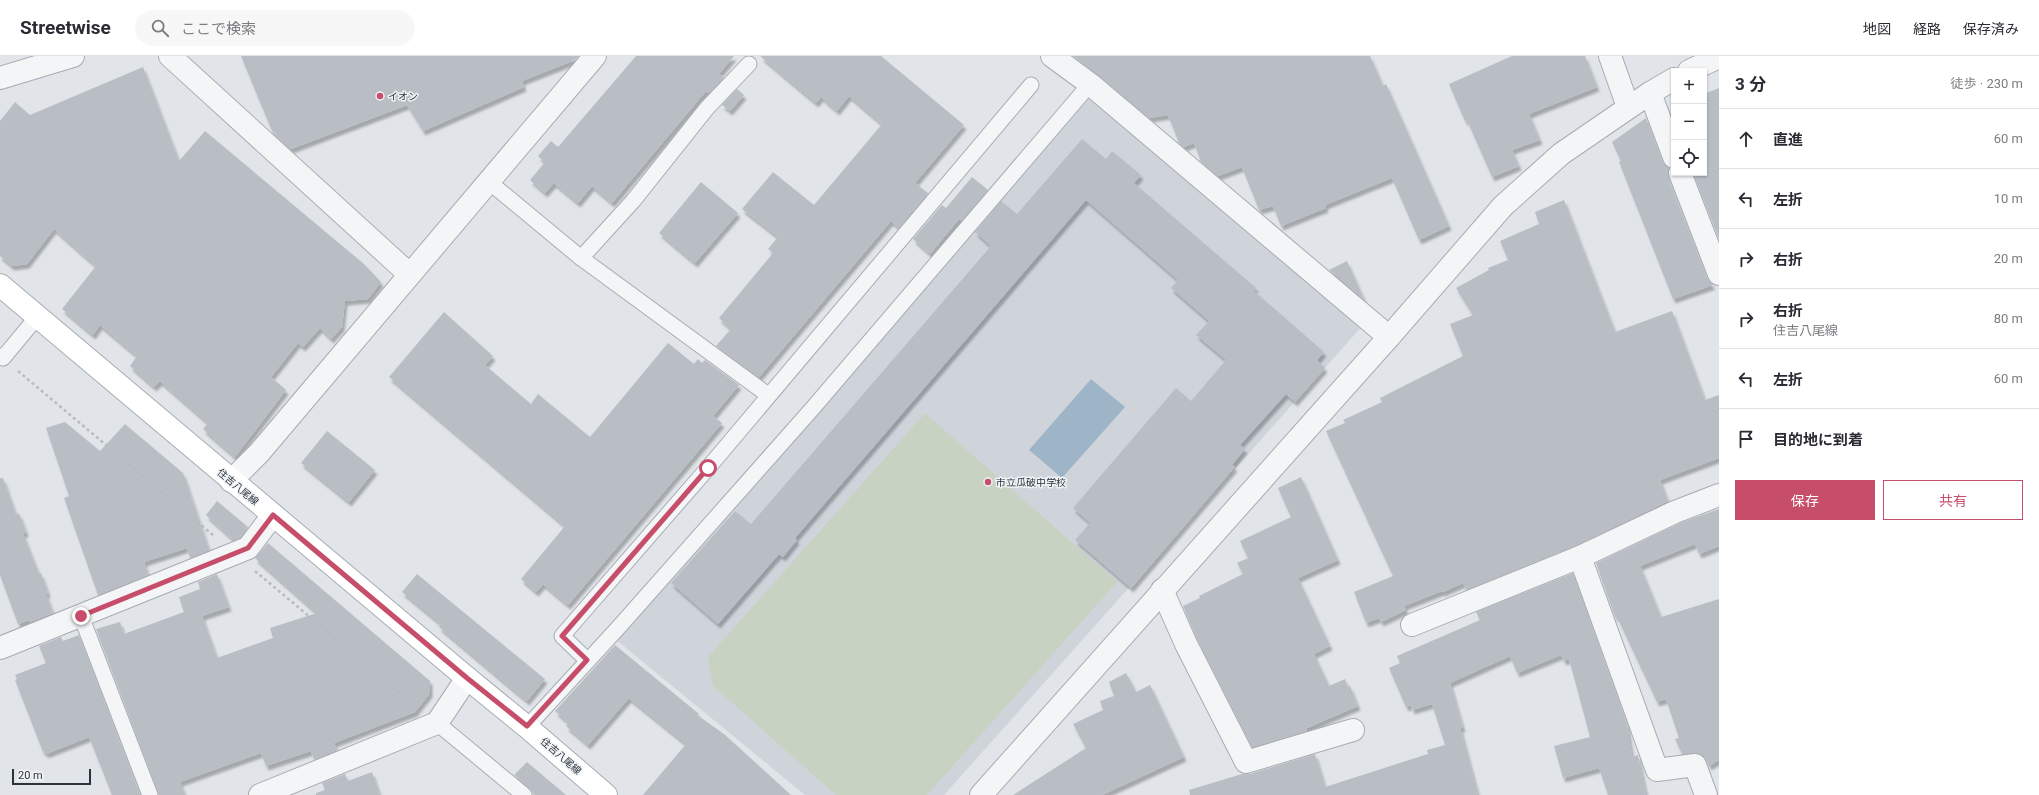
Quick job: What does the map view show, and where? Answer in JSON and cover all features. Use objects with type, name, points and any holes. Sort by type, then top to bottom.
[{"type":"main road","name":"住吉八尾線","points":[[0,285],[231,481],[467,678],[527,726],[606,795]]},
{"type":"street","points":[[0,78],[72,56]]},
{"type":"street","points":[[170,56],[409,274]]},
{"type":"street","points":[[231,481],[259,453],[595,56]]},
{"type":"street","points":[[1052,56],[1090,84],[1389,337]]},
{"type":"street","points":[[1610,56],[1628,107]]},
{"type":"street","points":[[1694,68],[1712,58]]},
{"type":"street","points":[[981,795],[1162,590],[1389,337],[1503,206],[1561,154],[1628,107],[1671,81]]},
{"type":"street","points":[[1650,93],[1671,149]]},
{"type":"street","points":[[1681,176],[1719,274]]},
{"type":"street","points":[[1412,625],[1580,557],[1675,512],[1719,495]]},
{"type":"street","points":[[0,648],[248,548],[273,515]]},
{"type":"street","points":[[1580,557],[1657,770],[1695,765],[1706,795]]},
{"type":"street","points":[[1162,590],[1186,644],[1246,762],[1353,730]]},
{"type":"street","points":[[260,795],[437,723],[467,678]]},
{"type":"lane","points":[[582,258],[633,201],[707,108],[749,64]]},
{"type":"lane","points":[[527,726],[812,408],[1090,84]]},
{"type":"lane","points":[[587,660],[562,636],[708,468],[1031,85]]},
{"type":"lane","points":[[488,181],[582,258],[768,395]]},
{"type":"lane","points":[[1,357],[37,317]]},
{"type":"lane","points":[[81,616],[150,795]]},
{"type":"lane","points":[[437,723],[524,795]]},
{"type":"path","points":[[1,357],[437,723]]},
{"type":"shaded area","name":"市立瓜破中学校","points":[[1090,97],[1364,324],[944,795],[805,795],[615,639]]},
{"type":"green space","points":[[925,413],[1117,582],[927,795],[836,795],[713,686],[708,657]]},
{"type":"water","points":[[1091,379],[1125,407],[1062,478],[1029,450]]},
{"type":"building","name":"イオン","points":[[241,56],[579,56],[575,60],[522,81],[524,87],[423,131],[407,105],[291,149],[272,131]]},
{"type":"building","points":[[636,56],[734,56],[719,74],[724,77],[709,93],[706,91],[612,203],[592,186],[578,203],[554,183],[545,193],[530,180],[545,162],[538,156],[551,141],[558,147]]},
{"type":"building","points":[[760,56],[881,56],[964,125],[915,183],[928,193],[899,228],[891,221],[759,377],[716,346],[731,329],[719,318],[773,253],[768,249],[778,237],[742,209],[773,172],[814,205],[882,124],[849,96],[837,111],[821,97],[816,103]]},
{"type":"building","points":[[1073,56],[1370,56],[1383,86],[1386,84],[1449,226],[1419,240],[1392,178],[1325,205],[1326,208],[1281,226],[1273,206],[1259,210],[1242,167],[1218,176],[1201,162],[1194,143],[1184,147],[1179,143],[1168,115],[1150,118]]},
{"type":"building","points":[[1512,56],[1585,56],[1597,87],[1529,114],[1540,140],[1512,150],[1519,166],[1492,177],[1467,120],[1465,121],[1449,84]]},
{"type":"building","points":[[143,67],[179,161],[205,131],[364,264],[381,282],[368,299],[345,301],[342,327],[331,339],[320,328],[303,347],[298,343],[271,377],[286,390],[235,457],[203,429],[208,423],[160,381],[154,387],[130,366],[137,356],[100,325],[93,335],[62,309],[96,266],[54,229],[27,264],[12,266],[0,256],[0,121],[15,102],[30,115]]},
{"type":"building","points":[[1719,88],[1719,239],[1694,176],[1707,176],[1707,93]]},
{"type":"building","points":[[737,89],[744,95],[730,111],[722,105]]},
{"type":"building","points":[[1646,118],[1662,161],[1669,168],[1668,178],[1707,278],[1713,285],[1673,299],[1619,162],[1621,161],[1612,142]]},
{"type":"building","points":[[1082,139],[1106,159],[1112,151],[1141,175],[1134,183],[1256,288],[1254,291],[1324,352],[1317,360],[1325,368],[1295,402],[1286,394],[1240,445],[1245,449],[1232,465],[1235,467],[1131,588],[1075,540],[1090,523],[1073,508],[1176,388],[1191,401],[1226,360],[1196,335],[1209,321],[1171,288],[1178,280],[1086,200],[795,538],[797,540],[783,557],[779,554],[718,624],[671,583],[735,511],[751,524],[991,246],[975,232],[1001,201],[1017,214]]},
{"type":"building","points":[[972,177],[988,190],[961,221],[959,219],[930,254],[913,239],[942,205],[946,208]]},
{"type":"building","points":[[701,182],[738,213],[695,263],[659,233]]},
{"type":"building","points":[[1564,200],[1615,332],[1672,311],[1705,400],[1719,395],[1719,458],[1660,480],[1668,501],[1575,546],[1466,590],[1463,583],[1443,592],[1442,591],[1404,606],[1406,610],[1381,622],[1379,618],[1366,623],[1354,592],[1393,576],[1326,431],[1345,423],[1343,420],[1382,402],[1380,398],[1463,356],[1450,324],[1473,315],[1456,288],[1489,270],[1488,268],[1508,260],[1500,241],[1539,224],[1535,212]]},
{"type":"building","points":[[1347,261],[1364,299],[1329,270]]},
{"type":"building","points":[[444,312],[493,356],[485,365],[531,404],[538,394],[590,437],[668,343],[694,364],[698,359],[702,363],[705,360],[739,385],[713,416],[722,423],[568,605],[543,584],[536,592],[521,579],[565,526],[389,377]]},
{"type":"building","points":[[65,422],[100,451],[125,424],[183,473],[209,550],[190,558],[187,548],[144,562],[148,575],[98,595],[64,498],[69,496],[46,428]]},
{"type":"building","points":[[327,431],[375,470],[349,502],[301,463]]},
{"type":"building","points":[[1301,477],[1338,560],[1298,578],[1330,646],[1314,654],[1329,686],[1345,679],[1348,687],[1350,686],[1358,706],[1307,728],[1307,731],[1252,747],[1197,639],[1183,606],[1200,598],[1199,596],[1243,574],[1237,563],[1248,558],[1240,541],[1291,517],[1278,488]]},
{"type":"building","points":[[0,478],[3,478],[16,515],[19,513],[26,532],[23,534],[39,574],[41,573],[48,593],[46,594],[53,613],[30,622],[29,620],[18,624],[0,575]]},
{"type":"building","points":[[217,501],[248,527],[240,538],[234,540],[206,515]]},
{"type":"building","points":[[1719,509],[1719,546],[1699,554],[1695,544],[1640,566],[1661,617],[1719,599],[1719,760],[1709,766],[1704,756],[1699,753],[1682,754],[1675,739],[1679,738],[1666,699],[1657,702],[1617,617],[1615,617],[1596,563],[1680,523]]},
{"type":"building","points":[[268,543],[430,681],[430,693],[415,712],[334,743],[337,750],[314,760],[311,751],[266,766],[261,753],[180,782],[185,795],[159,795],[96,629],[120,622],[124,634],[184,612],[179,597],[200,589],[198,582],[217,574],[229,607],[202,616],[217,658],[273,638],[270,628],[317,613],[255,558]]},
{"type":"building","points":[[1573,573],[1627,725],[1632,757],[1638,755],[1646,795],[1608,795],[1599,768],[1563,778],[1554,746],[1590,737],[1569,659],[1564,661],[1561,655],[1517,673],[1510,656],[1450,683],[1463,728],[1460,728],[1478,795],[1190,795],[1189,790],[1242,774],[1250,774],[1315,754],[1325,787],[1428,754],[1427,750],[1445,745],[1432,704],[1412,710],[1411,705],[1406,707],[1389,668],[1400,663],[1397,656],[1480,620],[1476,612]]},
{"type":"building","points":[[417,574],[545,679],[527,701],[439,627],[441,624],[402,592]]},
{"type":"building","points":[[79,635],[140,795],[112,795],[89,737],[46,754],[45,751],[43,752],[15,680],[17,679],[15,675],[46,663],[39,646],[61,637],[63,641]]},
{"type":"building","points":[[615,645],[699,714],[697,715],[724,734],[791,795],[643,795],[686,744],[629,698],[588,745],[566,726],[569,723],[555,711]]},
{"type":"building","points":[[1126,673],[1136,692],[1150,685],[1184,757],[1102,795],[1013,795],[1086,748],[1073,724],[1103,710],[1100,701],[1114,696],[1109,682]]},
{"type":"building","points":[[527,762],[566,795],[535,795],[530,788],[514,775]]},
{"type":"building","points":[[372,772],[380,795],[316,795],[316,793],[325,790],[322,783],[345,774],[348,781]]},
{"type":"place","name":"イオン","points":[[380,96]]},
{"type":"place","name":"市立瓜破中学校","points":[[988,482]]},
{"type":"route","points":[[81,616],[248,548],[273,515],[467,678],[527,726],[587,660],[562,636],[708,468]]}]
